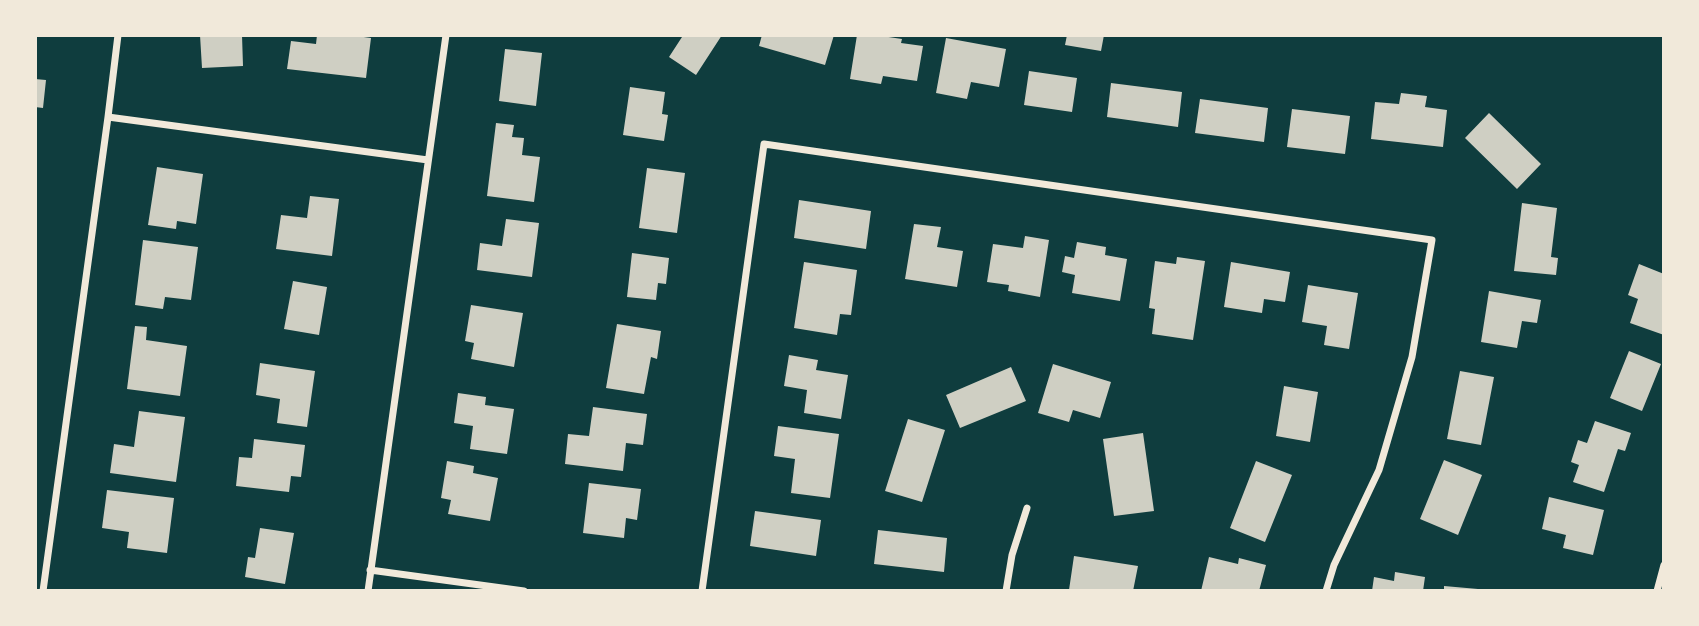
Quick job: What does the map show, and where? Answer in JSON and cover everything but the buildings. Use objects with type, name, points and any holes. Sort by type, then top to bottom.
[{"type":"street","points":[[43,591],[118,35]]},
{"type":"street","points":[[368,591],[446,35]]},
{"type":"street","points":[[108,117],[428,160]]},
{"type":"street","points":[[702,591],[764,144],[1432,240],[1412,357],[1380,470],[1334,565],[1326,591]]},
{"type":"street","points":[[1006,591],[1012,555],[1027,508]]},
{"type":"street","points":[[1657,591],[1664,565]]},
{"type":"street","points":[[370,570],[524,591]]}]
